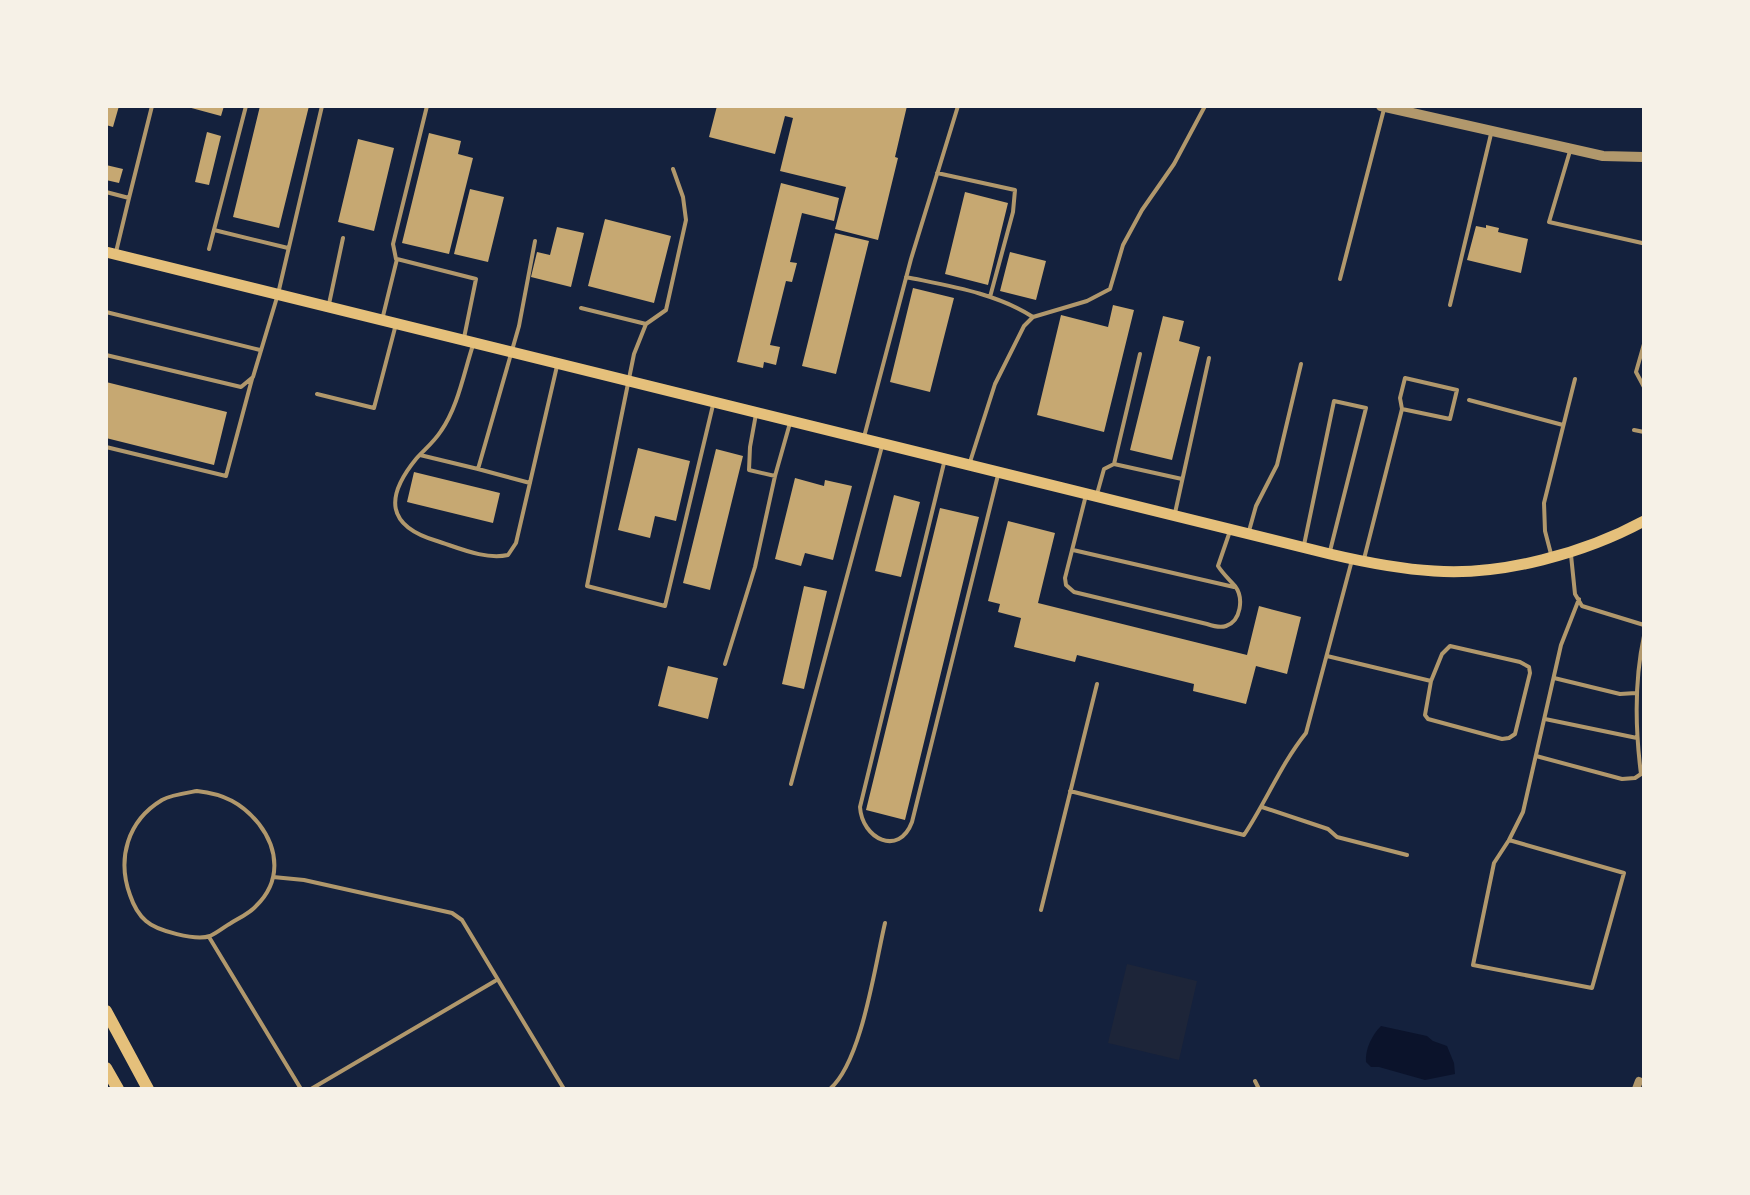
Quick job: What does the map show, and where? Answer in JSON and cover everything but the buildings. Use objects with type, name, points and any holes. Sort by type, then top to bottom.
[{"type":"main road","points":[[111,253],[1358,560],[1438,572],[1482,569],[1571,552],[1644,521]]},
{"type":"main road","points":[[106,1011],[148,1089]]},
{"type":"main road","points":[[106,1068],[118,1089]]},
{"type":"street","points":[[1383,106],[1603,156],[1644,157]]},
{"type":"lane","points":[[111,253],[129,198],[152,106]]},
{"type":"lane","points":[[209,249],[246,106]]},
{"type":"lane","points":[[106,447],[226,476],[278,294],[322,106]]},
{"type":"lane","points":[[382,320],[397,261],[393,244],[427,106]]},
{"type":"lane","points":[[864,439],[906,277],[958,106]]},
{"type":"lane","points":[[969,465],[995,384],[1024,326],[1033,317],[1087,301],[1110,289],[1123,245],[1142,210],[1174,164],[1205,106]]},
{"type":"lane","points":[[1340,279],[1383,106]]},
{"type":"lane","points":[[1450,305],[1492,132]]},
{"type":"lane","points":[[1570,149],[1549,222],[1642,243]]},
{"type":"lane","points":[[673,169],[683,197],[686,220],[666,310],[646,324],[634,354],[587,586],[665,606],[714,401]]},
{"type":"lane","points":[[937,173],[1015,190],[1013,212],[990,297]]},
{"type":"lane","points":[[106,192],[129,198]]},
{"type":"lane","points":[[214,230],[288,248]]},
{"type":"lane","points":[[328,307],[343,238]]},
{"type":"lane","points":[[478,469],[524,302],[535,241]]},
{"type":"lane","points":[[397,261],[476,279],[468,341],[453,405],[441,431],[401,480],[396,494],[395,509],[408,530],[495,558],[508,555],[516,543],[558,363]]},
{"type":"lane","points":[[906,277],[990,297],[1015,305],[1033,317]]},
{"type":"lane","points":[[581,308],[646,324]]},
{"type":"lane","points":[[106,312],[260,350]]},
{"type":"lane","points":[[317,394],[374,408],[396,323]]},
{"type":"lane","points":[[1644,344],[1636,372],[1644,387]]},
{"type":"lane","points":[[1114,464],[1140,354]]},
{"type":"lane","points":[[106,355],[241,387],[253,377]]},
{"type":"lane","points":[[1174,515],[1209,358]]},
{"type":"lane","points":[[1249,534],[1256,506],[1277,465],[1301,364]]},
{"type":"lane","points":[[1070,791],[1244,835],[1290,752],[1306,733],[1402,409],[1400,398],[1405,378],[1457,390],[1450,419],[1402,409]]},
{"type":"lane","points":[[1552,557],[1545,531],[1544,503],[1575,379]]},
{"type":"lane","points":[[1469,400],[1563,425]]},
{"type":"lane","points":[[1304,547],[1334,401],[1366,408],[1330,554]]},
{"type":"lane","points":[[757,412],[749,470],[775,476]]},
{"type":"lane","points":[[725,664],[755,567],[791,420]]},
{"type":"lane","points":[[1634,430],[1644,432]]},
{"type":"lane","points":[[791,784],[883,444]]},
{"type":"lane","points":[[420,455],[530,483]]},
{"type":"lane","points":[[945,459],[860,807],[861,820],[867,831],[881,840],[894,841],[903,837],[912,822],[998,472]]},
{"type":"lane","points":[[1183,479],[1114,464],[1104,469],[1091,495],[1065,578],[1066,585],[1074,592],[1207,624],[1230,625],[1239,614],[1237,588],[1226,579],[1218,566],[1231,529]]},
{"type":"lane","points":[[1073,550],[1237,588]]},
{"type":"lane","points":[[1571,552],[1575,594],[1582,606],[1644,625]]},
{"type":"lane","points":[[1509,840],[1624,873],[1592,988],[1473,965],[1494,863],[1523,812],[1561,645],[1579,599]]},
{"type":"lane","points":[[1536,756],[1622,779],[1641,774],[1636,693],[1637,663],[1644,636]]},
{"type":"lane","points":[[1450,646],[1520,662],[1529,667],[1515,734],[1502,739],[1428,719],[1425,715],[1431,681],[1442,654],[1450,646]]},
{"type":"lane","points":[[1327,656],[1431,681]]},
{"type":"lane","points":[[1554,678],[1620,694],[1636,693]]},
{"type":"lane","points":[[1041,910],[1097,684]]},
{"type":"lane","points":[[1544,719],[1637,738]]},
{"type":"lane","points":[[197,791],[220,793],[247,809],[265,832],[275,853],[273,877],[267,893],[256,908],[209,936],[170,932],[146,922],[133,903],[123,862],[130,833],[144,815],[163,799],[197,791]]},
{"type":"lane","points":[[1262,807],[1328,829],[1337,837],[1407,855]]},
{"type":"lane","points":[[273,877],[304,880],[452,913],[462,920],[564,1089]]},
{"type":"lane","points":[[830,1089],[846,1067],[860,1031],[885,923]]},
{"type":"lane","points":[[209,936],[301,1089]]},
{"type":"lane","points":[[311,1089],[496,980]]},
{"type":"lane","points":[[1255,1081],[1259,1089]]},
{"type":"shaded area","points":[[1127,964],[1197,981],[1179,1060],[1108,1043]]},
{"type":"shaded area","points":[[1381,1026],[1427,1036],[1447,1046],[1455,1074],[1425,1080],[1371,1067],[1366,1062],[1367,1052]]}]
